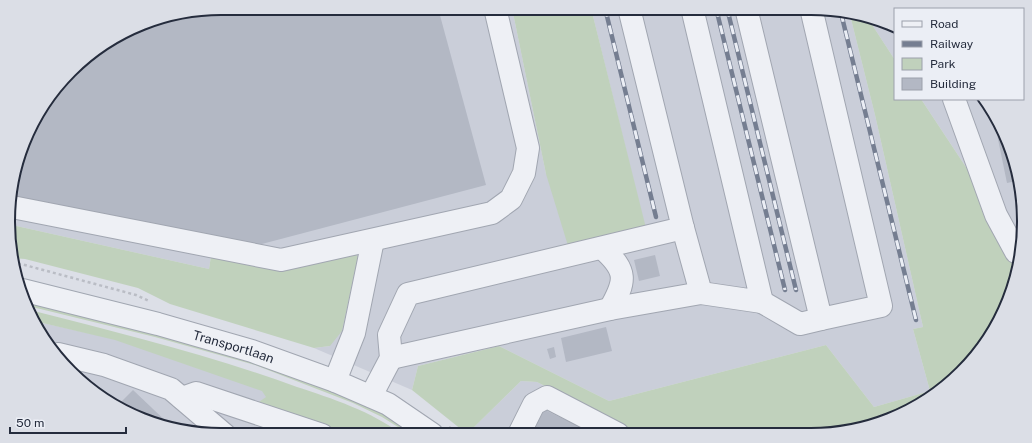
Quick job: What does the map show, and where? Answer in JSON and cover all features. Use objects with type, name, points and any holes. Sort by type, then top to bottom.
[{"type":"street","points":[[15,208],[281,260],[492,213],[511,199],[524,173],[528,148],[497,15]]},
{"type":"street","points":[[631,15],[683,228],[702,293]]},
{"type":"street","points":[[694,15],[762,302]]},
{"type":"street","points":[[748,15],[820,319]]},
{"type":"street","points":[[391,358],[610,309],[702,293],[762,302],[800,324],[881,306],[813,15]]},
{"type":"street","points":[[954,100],[996,215],[1015,250]]},
{"type":"street","points":[[371,396],[391,358],[389,335],[408,294],[683,228]]},
{"type":"street","points":[[335,381],[354,332],[373,240]]},
{"type":"street","points":[[602,248],[613,257],[622,270],[621,290],[610,309]]},
{"type":"street","name":"Transportlaan","points":[[27,291],[158,324],[252,351],[335,381],[371,396],[388,404],[423,428]]},
{"type":"street","points":[[64,355],[104,365],[171,389],[217,428]]},
{"type":"street","points":[[182,398],[196,393],[301,428]]},
{"type":"street","points":[[522,428],[534,404],[547,397],[606,428]]},
{"type":"shaded area","points":[[208,15],[513,15],[546,174],[645,227],[593,15],[824,15],[851,19],[875,115],[923,327],[913,329],[930,390],[926,392],[874,407],[826,345],[609,401],[499,346],[418,366],[412,390],[314,348],[330,346],[211,256],[209,269],[15,226],[15,208],[22,168],[36,130],[50,107],[66,85],[85,66],[118,43],[142,31],[168,22]]},
{"type":"shaded area","points":[[872,24],[894,33],[894,58]]},
{"type":"shaded area","points":[[922,100],[977,100],[982,107],[996,130],[1010,168],[1017,208],[1016,243]]},
{"type":"shaded area","points":[[42,323],[132,343],[349,420],[363,428],[208,428],[181,424],[155,417],[130,407],[85,377],[66,358]]},
{"type":"shaded area","points":[[521,381],[537,382],[626,428],[473,428]]},
{"type":"green space","points":[[513,15],[593,15],[646,228],[569,249],[546,174]]},
{"type":"green space","points":[[851,19],[872,24],[894,58],[894,100],[922,100],[1016,243],[1013,262],[1006,288],[996,313],[989,325],[966,358],[957,368],[930,390],[913,329],[923,327],[875,115]]},
{"type":"green space","points":[[15,226],[209,269],[211,256],[348,250],[358,256],[342,331],[330,346],[314,348],[170,304],[138,288],[18,258]]},
{"type":"green space","points":[[31,301],[231,353],[366,404],[408,428],[399,428],[382,417],[353,403],[255,365],[155,337],[34,307]]},
{"type":"green space","points":[[35,311],[165,345],[264,375],[351,406],[365,412],[393,428],[323,428],[256,404],[266,397],[262,391],[115,340],[42,323]]},
{"type":"green space","points":[[826,345],[874,407],[926,392],[902,407],[877,417],[851,424],[824,428],[626,428],[537,382],[521,381],[473,428],[460,428],[412,390],[418,366],[499,346],[609,401]]},
{"type":"building","points":[[208,15],[440,15],[486,185],[258,245],[17,197],[22,168],[36,130],[66,85],[85,66],[130,36],[168,22]]},
{"type":"building","points":[[996,130],[1006,155],[1013,181],[1007,183]]},
{"type":"building","points":[[655,255],[660,276],[639,281],[634,260]]},
{"type":"building","points":[[606,327],[612,351],[566,362],[561,338]]},
{"type":"building","points":[[554,347],[556,357],[550,359],[547,349]]},
{"type":"building","points":[[133,390],[165,420],[130,407],[121,402]]},
{"type":"building","points":[[543,409],[582,428],[534,428]]},
{"type":"railway","points":[[607,15],[656,217]]},
{"type":"railway","points":[[718,15],[785,290]]},
{"type":"railway","points":[[729,15],[796,290]]},
{"type":"railway","points":[[842,18],[916,320]]}]
